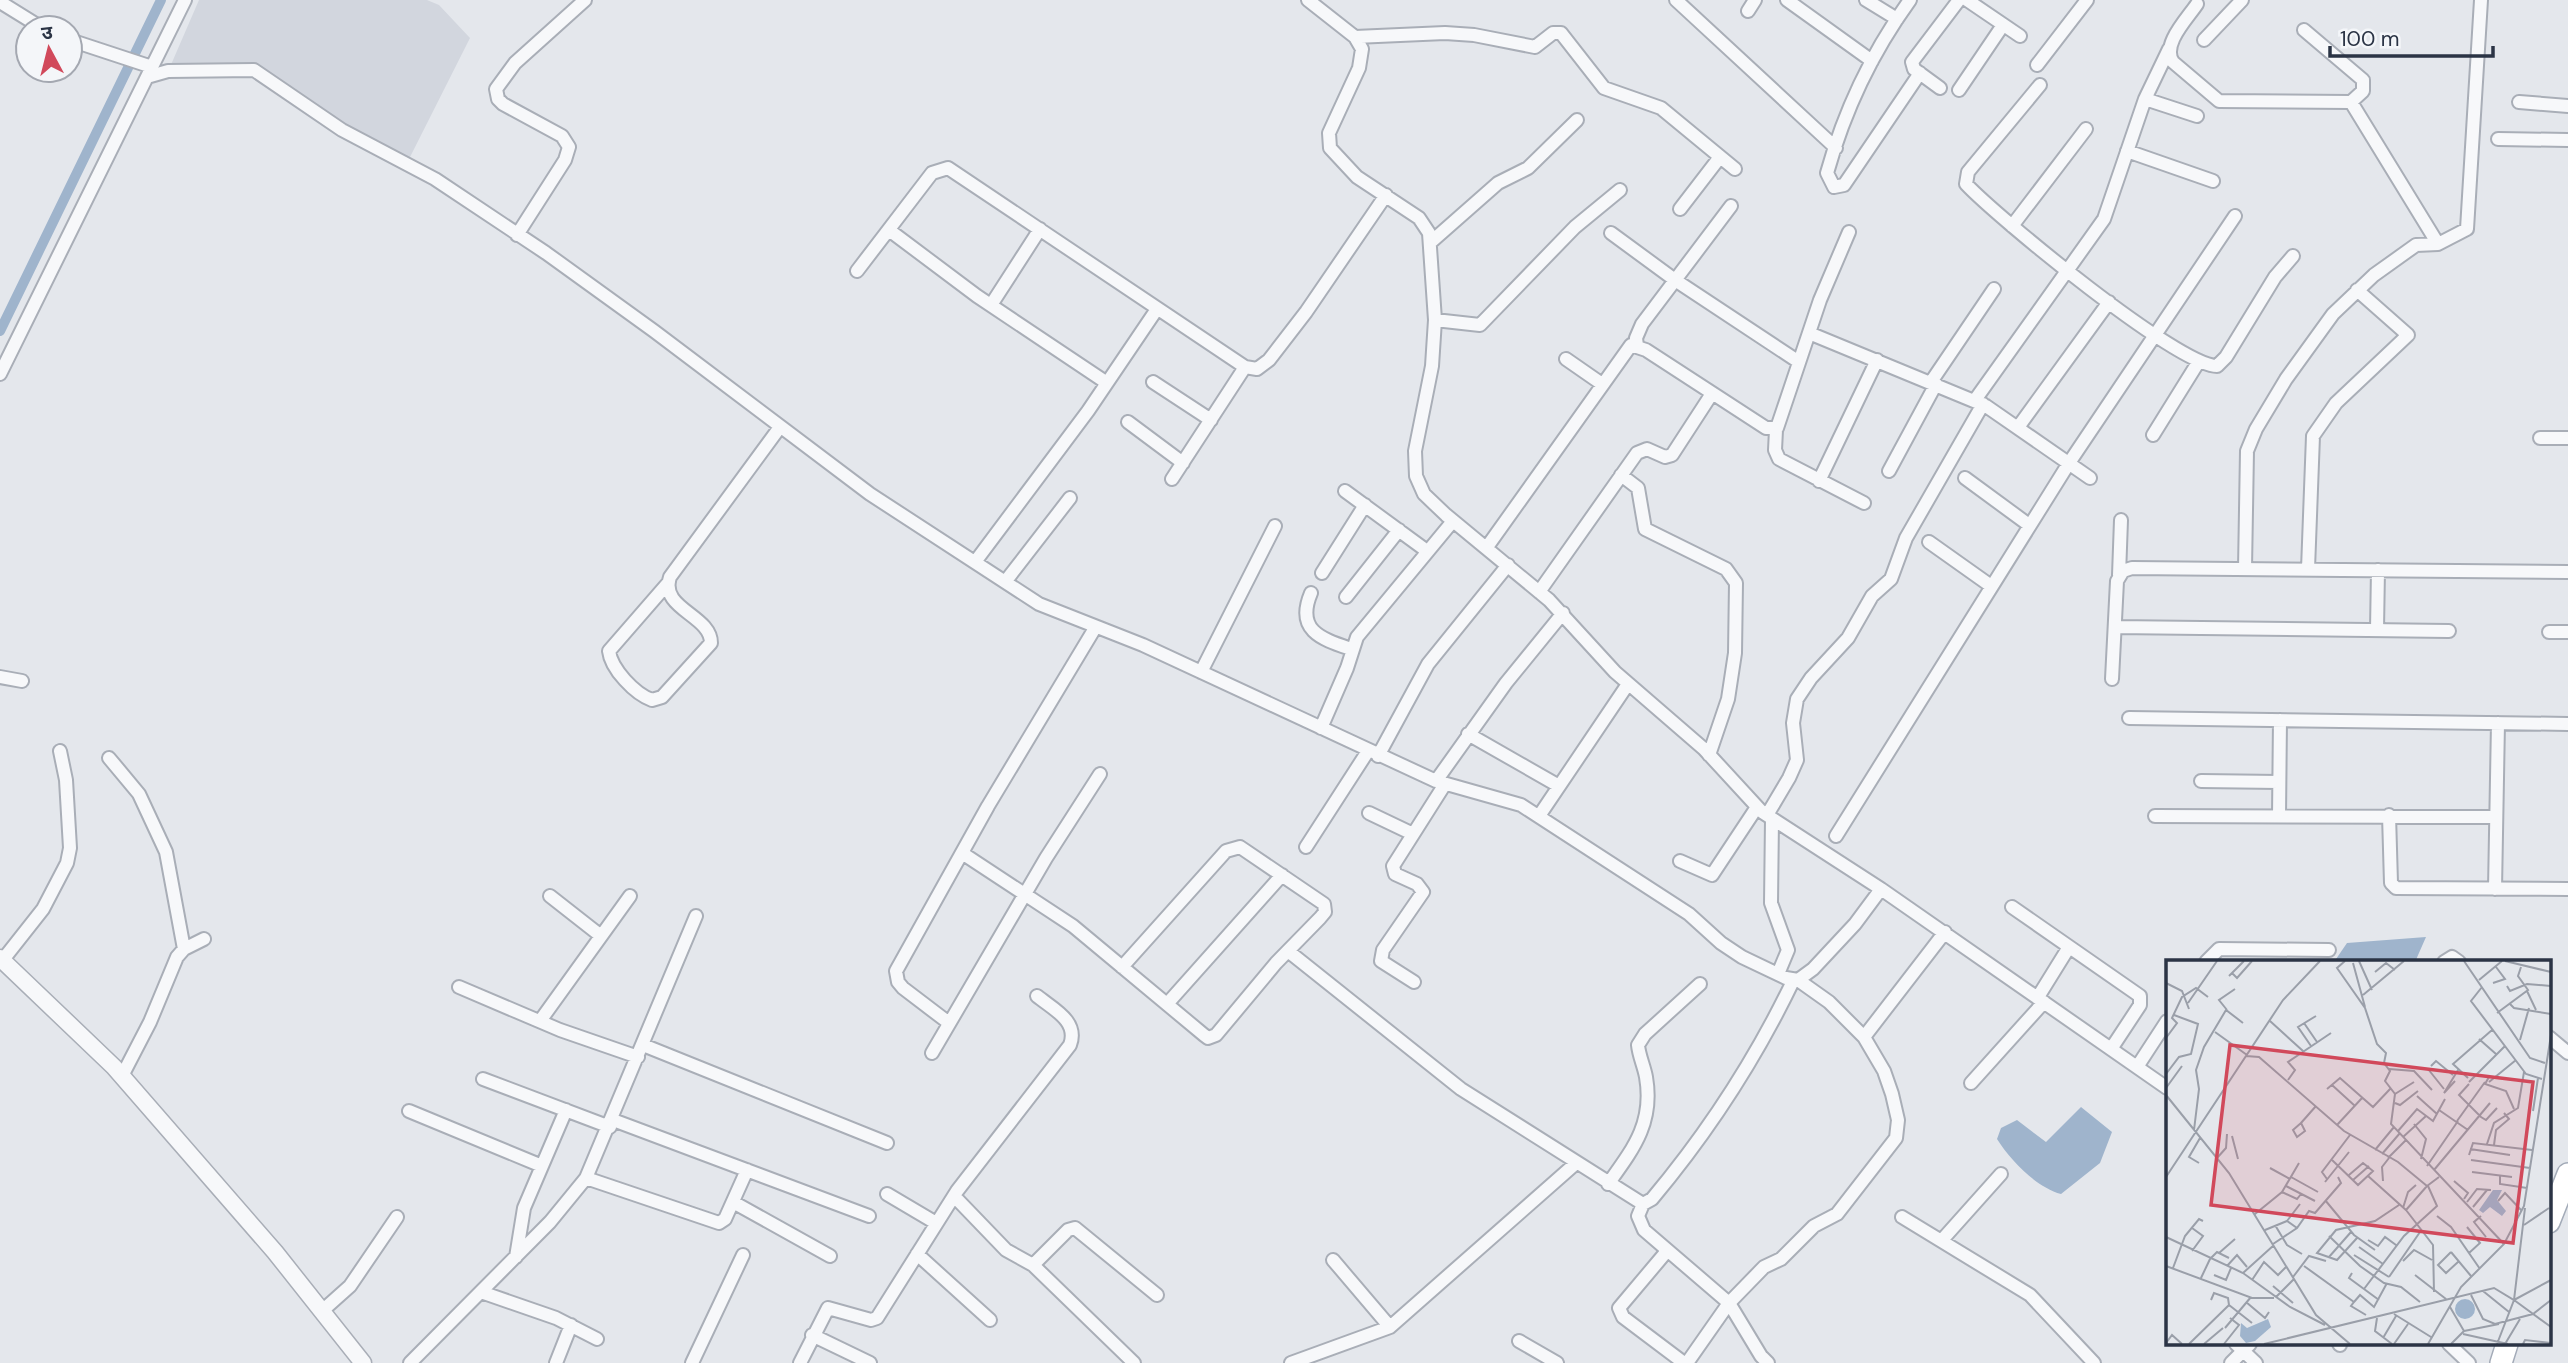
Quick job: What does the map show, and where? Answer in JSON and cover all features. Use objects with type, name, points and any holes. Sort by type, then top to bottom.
[{"type":"main road","points":[[2550,1219],[2568,1174]]},
{"type":"main road","points":[[2501,1363],[2506,1346]]},
{"type":"street","points":[[0,374],[148,69],[185,0]]},
{"type":"street","points":[[517,235],[565,160],[569,147],[562,136],[503,104],[498,99],[496,89],[515,62],[585,0]]},
{"type":"street","points":[[1308,0],[1355,37],[1362,49],[1362,58],[1329,133],[1329,144],[1335,155],[1357,177],[1419,218],[1431,242],[1435,320],[1432,366],[1416,440],[1416,476],[1424,494],[1449,526],[1487,547],[1563,613],[1628,684],[1709,755],[1765,814],[1881,888],[2166,1087]]},
{"type":"street","points":[[1676,0],[1836,148]]},
{"type":"street","points":[[1787,0],[1872,61]]},
{"type":"street","points":[[1866,0],[1897,19]]},
{"type":"street","points":[[1910,0],[1872,61],[1836,148],[1827,177],[1834,187],[1844,185],[1920,73]]},
{"type":"street","points":[[1940,88],[1912,65],[1913,59],[1959,0]]},
{"type":"street","points":[[1967,0],[2020,36]]},
{"type":"street","points":[[2037,65],[2087,0]]},
{"type":"street","points":[[2204,40],[2242,0]]},
{"type":"street","points":[[2245,569],[2245,466],[2250,440],[2286,379],[2333,314],[2357,289],[2416,244],[2438,244],[2459,234],[2469,224],[2481,0]]},
{"type":"street","points":[[0,2],[19,14]]},
{"type":"street","points":[[1680,860],[1712,875],[1765,814],[1790,778],[1797,760],[1793,723],[1797,699],[1811,678],[1849,638],[1872,596],[1891,579],[1906,538],[1979,402],[2104,219],[2145,99],[2169,49],[2197,4]]},
{"type":"street","points":[[1959,90],[2003,24]]},
{"type":"street","points":[[2169,49],[2173,62],[2219,101],[2351,102],[2363,91],[2363,80],[2304,30]]},
{"type":"street","points":[[1355,37],[1445,33],[1474,35],[1535,47],[1558,32],[1604,88],[1661,108],[1735,169]]},
{"type":"street","points":[[84,45],[148,69],[254,70],[342,130],[435,179],[654,331],[870,494],[1046,608],[1201,672],[1373,754],[1441,783],[1508,800],[1539,816],[1689,914],[1721,943],[1778,974],[1796,980],[1829,1002],[1864,1037],[1884,1071],[1898,1120],[1896,1138],[1837,1214],[1814,1226],[1781,1259],[1764,1267],[1729,1303],[1686,1363],[1623,1317],[1619,1308],[1667,1251]]},
{"type":"street","points":[[2040,85],[1965,176],[1966,184],[2067,273],[2155,334],[2199,360],[2213,366],[2221,363],[2275,277],[2293,256]]},
{"type":"street","points":[[2145,99],[2197,116]]},
{"type":"street","points":[[2351,102],[2438,244]]},
{"type":"street","points":[[2519,103],[2568,106]]},
{"type":"street","points":[[1431,242],[1498,183],[1528,168],[1577,121]]},
{"type":"street","points":[[2012,226],[2086,129]]},
{"type":"street","points":[[2498,139],[2568,140]]},
{"type":"street","points":[[2127,151],[2213,181]]},
{"type":"street","points":[[1679,209],[1720,157]]},
{"type":"street","points":[[857,271],[932,173],[948,167],[1245,367],[1257,369],[1269,360],[1386,195]]},
{"type":"street","points":[[1435,320],[1480,325],[1575,227],[1620,190]]},
{"type":"street","points":[[1637,346],[1636,338],[1642,324],[1731,206]]},
{"type":"street","points":[[1836,836],[2029,525],[2235,216]]},
{"type":"street","points":[[991,305],[1040,229]]},
{"type":"street","points":[[889,230],[991,305],[1107,383]]},
{"type":"street","points":[[1849,232],[1809,333],[1776,430],[1776,455],[1819,481],[1864,503]]},
{"type":"street","points":[[1611,233],[1675,280],[1799,362]]},
{"type":"street","points":[[1889,471],[1934,383],[1994,289]]},
{"type":"street","points":[[2308,569],[2312,436],[2336,403],[2408,335],[2357,289]]},
{"type":"street","points":[[2019,426],[2109,302]]},
{"type":"street","points":[[975,562],[1107,383],[1157,309]]},
{"type":"street","points":[[1809,333],[1979,402],[2019,426],[2090,478]]},
{"type":"street","points":[[1487,547],[1627,348],[1637,346],[1711,395],[1766,428],[1776,430]]},
{"type":"street","points":[[1566,359],[1602,384]]},
{"type":"street","points":[[1819,481],[1877,360]]},
{"type":"street","points":[[2154,435],[2199,360]]},
{"type":"street","points":[[1172,480],[1245,367]]},
{"type":"street","points":[[1153,382],[1211,420]]},
{"type":"street","points":[[1539,592],[1641,449],[1665,457],[1672,455],[1711,395]]},
{"type":"street","points":[[1128,422],[1183,463]]},
{"type":"street","points":[[669,582],[672,598],[707,631],[711,643],[662,697],[652,701],[613,665],[609,651],[669,582],[780,427]]},
{"type":"street","points":[[2540,438],[2568,438]]},
{"type":"street","points":[[1621,475],[1639,488],[1646,529],[1726,569],[1737,583],[1735,653],[1728,699],[1709,755]]},
{"type":"street","points":[[1965,478],[2029,525]]},
{"type":"street","points":[[1345,491],[1427,551]]},
{"type":"street","points":[[1005,582],[1070,498]]},
{"type":"street","points":[[1322,573],[1365,505]]},
{"type":"street","points":[[2112,679],[2121,520]]},
{"type":"street","points":[[1201,672],[1275,526]]},
{"type":"street","points":[[1321,728],[1347,668],[1351,649],[1366,624],[1449,526]]},
{"type":"street","points":[[1346,597],[1398,530]]},
{"type":"street","points":[[1929,542],[1991,586]]},
{"type":"street","points":[[1306,847],[1373,754],[1428,664],[1508,565]]},
{"type":"street","points":[[2119,575],[2132,568],[2568,572]]},
{"type":"street","points":[[2377,629],[2378,570]]},
{"type":"street","points":[[1311,593],[1307,612],[1312,630],[1326,641],[1351,649]]},
{"type":"street","points":[[1414,982],[1382,964],[1380,958],[1423,892],[1420,886],[1395,874],[1392,869],[1468,734],[1563,613]]},
{"type":"street","points":[[2115,627],[2449,631]]},
{"type":"street","points":[[949,1023],[903,988],[898,982],[896,971],[962,853],[1095,628]]},
{"type":"street","points":[[2549,632],[2568,632]]},
{"type":"street","points":[[0,677],[22,681]]},
{"type":"street","points":[[1539,816],[1628,684]]},
{"type":"street","points":[[2129,718],[2568,724]]},
{"type":"street","points":[[2279,816],[2280,720]]},
{"type":"street","points":[[2495,889],[2498,723]]},
{"type":"street","points":[[1468,734],[1559,786]]},
{"type":"street","points":[[60,751],[66,780],[70,848],[68,863],[43,909],[1,959],[122,1076],[275,1252],[363,1363]]},
{"type":"street","points":[[110,758],[139,793],[166,852],[184,949]]},
{"type":"street","points":[[932,1053],[1025,894],[1100,774]]},
{"type":"street","points":[[2201,781],[2279,782]]},
{"type":"street","points":[[1369,813],[1413,834]]},
{"type":"street","points":[[1765,814],[1772,911],[1788,950],[1778,974]]},
{"type":"street","points":[[2155,816],[2495,817]]},
{"type":"street","points":[[2389,816],[2392,887],[2568,889]]},
{"type":"street","points":[[962,853],[1073,926],[1122,967],[1204,1035],[1213,1037],[1325,908],[1321,900],[1240,847],[1230,849],[1122,967]]},
{"type":"street","points":[[1167,1004],[1282,875]]},
{"type":"street","points":[[1768,1363],[1729,1303],[1667,1251],[1639,1222],[1643,1204],[1652,1199],[1714,1122],[1764,1040],[1796,980],[1813,969],[1855,924],[1881,888]]},
{"type":"street","points":[[550,896],[601,936]]},
{"type":"street","points":[[540,1021],[630,896]]},
{"type":"street","points":[[2012,907],[2140,996],[2140,1005],[2111,1049]]},
{"type":"street","points":[[410,1363],[516,1257],[586,1178],[696,916]]},
{"type":"street","points":[[1864,1037],[1945,932]]},
{"type":"street","points":[[122,1076],[150,1022],[177,957],[184,949],[204,939]]},
{"type":"street","points":[[1971,1083],[2041,999],[2069,947]]},
{"type":"street","points":[[2208,960],[2219,950],[2329,950]]},
{"type":"street","points":[[2288,960],[2294,950]]},
{"type":"street","points":[[1288,951],[1394,1033],[1443,1076],[1575,1164],[1643,1204]]},
{"type":"street","points":[[1608,1184],[1642,1131],[1647,1087],[1638,1045],[1645,1034],[1700,984]]},
{"type":"street","points":[[459,987],[540,1021],[640,1051],[887,1143]]},
{"type":"street","points":[[800,1363],[828,1308],[875,1320],[954,1196],[1070,1045],[1073,1034],[1069,1022],[1037,996]]},
{"type":"street","points":[[2137,1067],[2166,1023]]},
{"type":"street","points":[[2550,1038],[2568,1053]]},
{"type":"street","points":[[483,1079],[566,1110],[747,1170],[869,1216]]},
{"type":"street","points":[[516,1257],[521,1217],[566,1110]]},
{"type":"street","points":[[409,1111],[541,1166]]},
{"type":"street","points":[[1291,1363],[1390,1327],[1575,1164]]},
{"type":"street","points":[[586,1178],[719,1223],[725,1219],[747,1170]]},
{"type":"street","points":[[1942,1240],[2001,1174]]},
{"type":"street","points":[[887,1194],[936,1223]]},
{"type":"street","points":[[954,1196],[1006,1250],[1033,1265],[1134,1363]]},
{"type":"street","points":[[733,1202],[830,1256]]},
{"type":"street","points":[[322,1311],[351,1286],[397,1217]]},
{"type":"street","points":[[1902,1217],[2031,1296],[2094,1363]]},
{"type":"street","points":[[1033,1265],[1068,1230],[1075,1227],[1157,1295]]},
{"type":"street","points":[[917,1254],[990,1320]]},
{"type":"street","points":[[692,1363],[743,1255]]},
{"type":"street","points":[[1334,1260],[1390,1327]]},
{"type":"street","points":[[481,1292],[571,1325],[597,1339]]},
{"type":"street","points":[[556,1363],[571,1325]]},
{"type":"street","points":[[812,1335],[870,1363]]},
{"type":"street","points":[[1519,1341],[1558,1363]]},
{"type":"street","points":[[2231,1363],[2243,1346],[2256,1363]]},
{"type":"street","points":[[2451,1346],[2469,1363]]},
{"type":"shaded area","points":[[199,0],[427,0],[439,5],[470,38],[407,163],[279,84],[245,73],[170,67]]},
{"type":"water","points":[[2426,937],[2416,960],[2335,960],[2347,943]]},
{"type":"water","points":[[2081,1107],[2112,1132],[2100,1163],[2061,1194],[2042,1186],[2025,1172],[1997,1139],[2001,1128],[2017,1120],[2046,1142]]},
{"type":"waterway","points":[[0,331],[161,0]]}]
